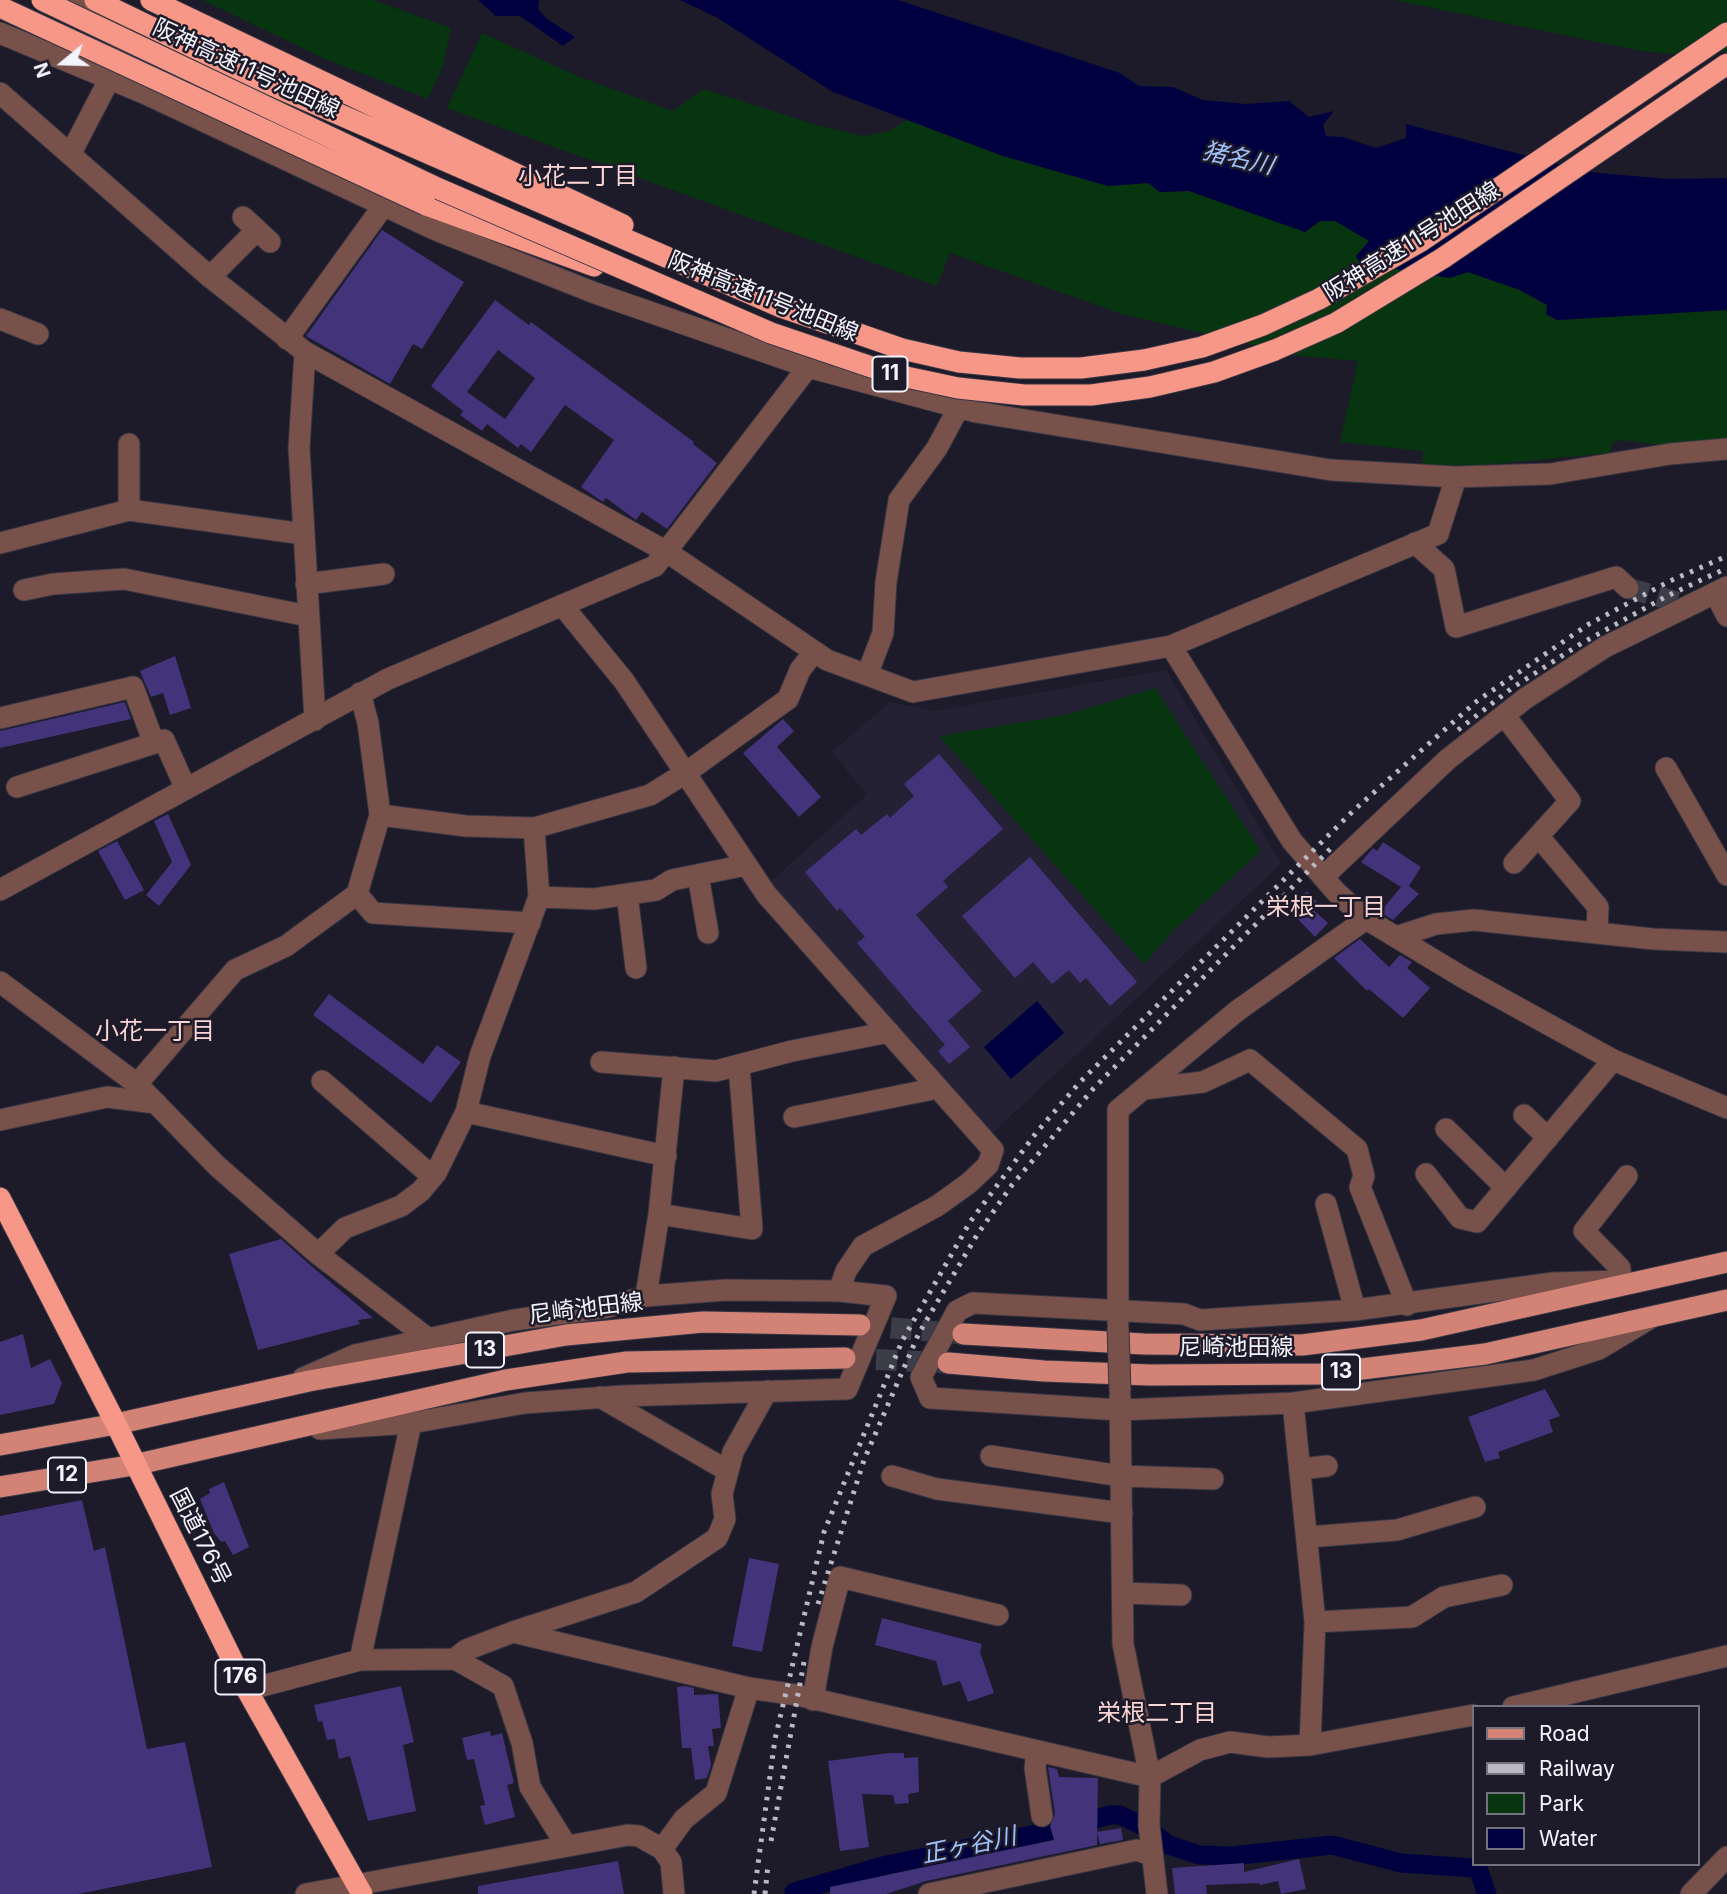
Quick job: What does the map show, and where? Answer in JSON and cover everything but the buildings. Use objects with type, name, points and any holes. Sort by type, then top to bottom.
[{"type":"highway","name":"阪神高速11号池田線","points":[[42,0],[425,182],[715,309],[841,358],[892,374],[958,388],[1024,395],[1091,394],[1150,387],[1214,372],[1275,350],[1357,311],[1443,258],[1727,64]]},
{"type":"highway","name":"阪神高速11号池田線","points":[[95,0],[258,79],[726,285],[835,328],[902,349],[959,362],[1020,368],[1093,366],[1144,360],[1202,347],[1263,325],[1369,273],[1727,33]]},
{"type":"highway","points":[[151,0],[747,282],[835,328]]},
{"type":"highway","points":[[0,7],[426,205],[715,309]]},
{"type":"highway","name":"国道176号","points":[[0,1198],[116,1424],[247,1690],[359,1889]]},
{"type":"main road","name":"尼崎池田線","points":[[963,1334],[1131,1343],[1302,1345],[1421,1330],[1727,1262]]},
{"type":"main road","name":"尼崎池田線","points":[[948,1363],[1044,1371],[1150,1375],[1321,1374],[1485,1354],[1727,1300]]},
{"type":"main road","name":"尼崎池田線","points":[[116,1424],[282,1387],[566,1335],[703,1322],[860,1325]]},
{"type":"main road","name":"13","points":[[135,1465],[506,1380],[627,1362],[845,1358]]},
{"type":"main road","name":"12","points":[[0,1444],[116,1424]]},
{"type":"main road","name":"12","points":[[0,1486],[135,1465]]},
{"type":"street","points":[[71,153],[110,78],[124,40],[114,19],[75,0]]},
{"type":"street","points":[[0,33],[110,78],[436,230],[595,293],[808,367],[959,407],[1331,470],[1456,477],[1550,474],[1670,454],[1727,449]]},
{"type":"street","points":[[0,93],[210,277],[304,352],[667,552],[814,652],[913,692],[1171,646],[1438,534],[1456,477]]},
{"type":"street","points":[[287,339],[384,205]]},
{"type":"street","points":[[210,277],[257,229]]},
{"type":"street","points":[[0,319],[38,334]]},
{"type":"street","points":[[304,352],[299,448],[315,720]]},
{"type":"street","points":[[0,890],[360,693],[655,566],[808,367]]},
{"type":"street","points":[[867,675],[883,633],[886,582],[899,500],[937,448],[959,407]]},
{"type":"street","points":[[129,444],[129,510]]},
{"type":"street","points":[[0,543],[129,510],[304,534]]},
{"type":"street","points":[[1415,543],[1444,569],[1456,627],[1616,577],[1628,588]]},
{"type":"street","points":[[306,584],[384,575]]},
{"type":"street","points":[[24,590],[53,584],[124,579],[308,616]]},
{"type":"street","points":[[1323,877],[1447,759],[1504,715],[1605,648],[1681,603],[1721,590],[1727,617]]},
{"type":"street","points":[[562,605],[624,681],[766,894],[993,1150],[988,1165],[937,1206],[863,1246],[846,1271],[839,1291]]},
{"type":"street","points":[[1171,646],[1292,841],[1323,877],[1366,919],[1399,936],[1464,978],[1613,1060],[1727,1108]]},
{"type":"street","points":[[380,815],[466,825],[534,828],[650,795],[687,772],[788,699],[800,670],[814,652]]},
{"type":"street","points":[[0,718],[133,687],[154,743]]},
{"type":"street","points":[[137,1084],[235,970],[286,946],[357,894],[380,815],[368,723],[360,693]]},
{"type":"street","points":[[1504,715],[1570,802],[1514,863]]},
{"type":"street","points":[[17,787],[164,740],[186,789]]},
{"type":"street","points":[[1666,768],[1719,842],[1727,875]]},
{"type":"street","points":[[318,1254],[345,1228],[401,1206],[421,1191],[433,1177],[466,1112],[480,1056],[539,897],[534,828]]},
{"type":"street","points":[[1539,837],[1598,907],[1597,932]]},
{"type":"street","points":[[539,897],[594,899],[656,890],[672,880],[746,865]]},
{"type":"street","points":[[698,875],[708,933]]},
{"type":"street","points":[[357,894],[373,913],[530,923]]},
{"type":"street","points":[[628,894],[636,968]]},
{"type":"street","points":[[1157,1894],[1150,1842],[1150,1777],[1123,1644],[1118,1110],[1237,1011],[1366,919]]},
{"type":"street","points":[[1399,936],[1436,924],[1474,920],[1727,942]]},
{"type":"street","points":[[0,982],[137,1084],[217,1166],[318,1254],[430,1340]]},
{"type":"street","points":[[601,1062],[716,1071],[792,1051],[889,1032]]},
{"type":"street","points":[[1144,1089],[1203,1082],[1250,1060],[1357,1149],[1364,1175],[1360,1187],[1407,1305]]},
{"type":"street","points":[[1426,1174],[1460,1218],[1477,1222],[1613,1060]]},
{"type":"street","points":[[659,1214],[752,1229],[739,1066]]},
{"type":"street","points":[[646,1296],[659,1214],[674,1068]]},
{"type":"street","points":[[322,1081],[433,1177]]},
{"type":"street","points":[[794,1117],[938,1088]]},
{"type":"street","points":[[0,1120],[107,1097],[156,1103]]},
{"type":"street","points":[[466,1112],[666,1156]]},
{"type":"street","points":[[1524,1115],[1548,1138]]},
{"type":"street","points":[[1446,1129],[1506,1188]]},
{"type":"street","points":[[1621,1281],[1620,1268],[1584,1231],[1627,1176]]},
{"type":"street","points":[[1326,1205],[1355,1310]]},
{"type":"street","points":[[1644,1281],[1553,1283],[1407,1305],[1199,1320],[1184,1314],[1118,1319],[973,1303],[957,1311],[920,1377],[930,1398],[1293,1403],[1534,1370],[1599,1349],[1654,1316]]},
{"type":"street","points":[[282,1387],[355,1356],[514,1320],[608,1307],[646,1296],[726,1290],[839,1291],[886,1296],[846,1389],[600,1397],[525,1403],[411,1423],[287,1431]]},
{"type":"street","points":[[455,1659],[466,1650],[513,1632],[636,1592],[717,1538],[725,1519],[722,1494],[733,1452],[767,1391]]},
{"type":"street","points":[[600,1397],[728,1471]]},
{"type":"street","points":[[1293,1403],[1309,1537],[1315,1622],[1310,1745]]},
{"type":"street","points":[[360,1660],[411,1423]]},
{"type":"street","points":[[991,1456],[1121,1476],[1213,1479]]},
{"type":"street","points":[[1301,1469],[1327,1466]]},
{"type":"street","points":[[892,1476],[937,1489],[1122,1513]]},
{"type":"street","points":[[1309,1537],[1397,1530],[1475,1507]]},
{"type":"street","points":[[813,1700],[822,1647],[840,1577],[998,1615]]},
{"type":"street","points":[[1315,1622],[1412,1617],[1444,1597],[1502,1585]]},
{"type":"street","points":[[1123,1593],[1181,1595]]},
{"type":"street","points":[[513,1632],[749,1688],[813,1700],[1150,1777],[1200,1750],[1230,1742],[1268,1747],[1310,1745],[1472,1715]]},
{"type":"street","points":[[1529,1705],[1593,1697],[1727,1656]]},
{"type":"street","points":[[247,1690],[360,1660],[455,1659],[503,1686],[522,1743],[530,1787],[566,1845]]},
{"type":"street","points":[[662,1849],[684,1819],[716,1793],[749,1688]]},
{"type":"street","points":[[1037,1751],[1035,1768],[1042,1816]]},
{"type":"street","points":[[306,1894],[359,1889],[566,1845],[628,1835],[639,1836],[662,1849],[671,1862],[674,1894]]},
{"type":"street","points":[[929,1894],[1137,1850],[1150,1842]]},
{"type":"street","points":[[1691,1894],[1727,1857]]},
{"type":"shaded area","points":[[1166,670],[1281,864],[990,1135],[767,885],[867,795],[832,752],[890,702],[935,711]]},
{"type":"green space","points":[[203,0],[373,0],[451,28],[443,66],[428,99],[325,59]]},
{"type":"green space","points":[[1394,0],[1727,0],[1727,51],[1684,55],[1641,51]]},
{"type":"green space","points":[[482,33],[582,78],[673,111],[704,89],[816,125],[863,136],[890,131],[907,120],[1003,156],[1108,186],[1148,183],[1160,192],[1189,191],[1305,232],[1320,221],[1335,221],[1370,241],[1449,278],[1468,272],[1520,290],[1547,305],[1546,314],[1557,320],[1727,310],[1727,438],[1660,445],[1620,440],[1612,443],[1610,453],[1483,465],[1423,465],[1423,451],[1340,442],[1358,361],[1299,356],[1122,314],[950,253],[937,286],[447,108]]},
{"type":"green space","points":[[1155,688],[1261,851],[1176,928],[1144,964],[939,736],[1066,715]]},
{"type":"water","points":[[478,0],[539,0],[538,9],[547,19],[575,37],[563,46],[520,16],[496,16]]},
{"type":"water","name":"猪名川","points":[[680,0],[898,0],[1120,73],[1139,86],[1173,87],[1203,100],[1246,104],[1289,101],[1309,117],[1334,111],[1323,125],[1326,136],[1343,137],[1376,148],[1406,138],[1406,124],[1588,172],[1668,179],[1727,178],[1727,310],[1557,320],[1546,314],[1547,305],[1520,290],[1468,272],[1449,278],[1360,263],[1356,256],[1369,241],[1335,221],[1320,221],[1305,232],[1189,191],[1160,192],[1148,183],[1108,186],[1003,156],[833,92],[716,17]]},
{"type":"water","points":[[1037,1001],[1064,1033],[1011,1079],[984,1047]]},
{"type":"waterway","name":"正ヶ谷川","points":[[794,1892],[882,1866],[1120,1815],[1145,1827],[1169,1845],[1199,1855],[1232,1856],[1332,1845],[1401,1863],[1474,1868],[1479,1871],[1487,1894]]},
{"type":"tunnel","points":[[1628,588],[1677,602]]},
{"type":"tunnel","points":[[860,1325],[963,1334]]},
{"type":"tunnel","points":[[845,1358],[946,1363]]},
{"type":"railway","points":[[754,1894],[775,1739],[824,1532],[902,1341],[970,1222],[1036,1133],[1080,1082],[1353,811],[1477,701],[1589,624],[1670,581],[1727,556]]},
{"type":"railway","points":[[1458,730],[1512,688],[1582,643],[1667,596],[1727,568]]},
{"type":"railway","points":[[818,1604],[864,1460],[919,1333],[977,1235],[1012,1185],[1093,1089],[1335,844]]},
{"type":"railway","points":[[771,1841],[804,1662]]},
{"type":"railway","points":[[765,1894],[768,1865]]},
{"type":"district","name":"小花二丁目","points":[[578,177]]},
{"type":"district","name":"栄根一丁目","points":[[1326,908]]},
{"type":"district","name":"小花一丁目","points":[[155,1032]]},
{"type":"district","name":"栄根二丁目","points":[[1157,1714]]}]
